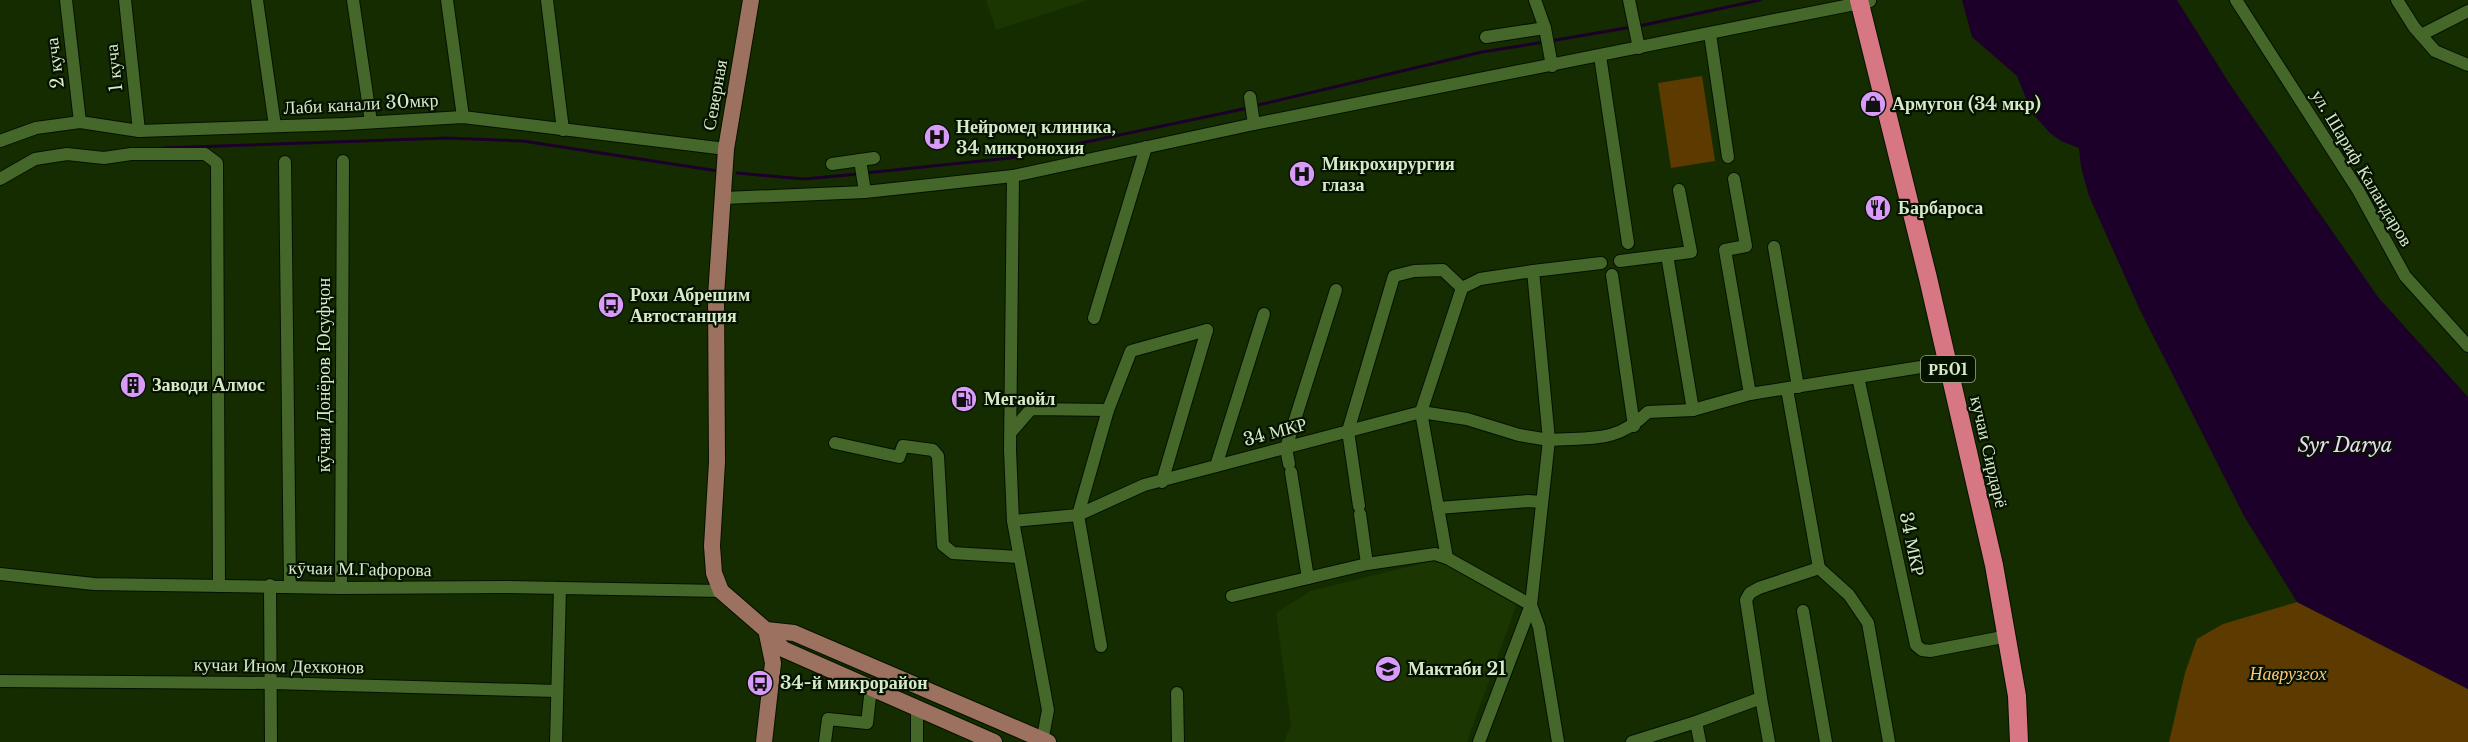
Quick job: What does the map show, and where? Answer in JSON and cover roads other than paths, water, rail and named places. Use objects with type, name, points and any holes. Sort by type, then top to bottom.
[{"type":"highway","name":"кучаи Сирдарё","points":[[1865,1],[1994,565],[2017,696],[2019,742]]},
{"type":"highway","name":"РБ01","points":[[1865,1],[2000,545],[2019,635],[2030,742]]},
{"type":"main road","name":"Северная","points":[[720,591],[714,573],[712,546],[717,462],[716,296],[726,149],[751,0]]},
{"type":"main road","points":[[720,591],[766,630],[783,649],[994,742]]},
{"type":"main road","points":[[766,630],[794,633],[1044,741]]},
{"type":"main road","points":[[764,742],[773,663],[766,630]]},
{"type":"main road","points":[[830,670],[839,652]]},
{"type":"main road","points":[[773,663],[787,654],[795,654]]},
{"type":"street","name":"2 куча","points":[[66,0],[80,122]]},
{"type":"street","name":"1 куча","points":[[125,0],[139,131]]},
{"type":"street","points":[[257,0],[275,126]]},
{"type":"street","points":[[353,0],[370,122]]},
{"type":"street","points":[[447,0],[463,117]]},
{"type":"street","points":[[547,0],[563,129]]},
{"type":"street","points":[[1535,0],[1545,28],[1552,66]]},
{"type":"street","points":[[1629,0],[1639,48]]},
{"type":"street","name":"ул. Шариф Каландаров","points":[[2236,0],[2358,190],[2405,276],[2468,346]]},
{"type":"street","points":[[2397,0],[2435,51],[2468,65]]},
{"type":"street","points":[[724,198],[865,192],[1013,176],[1254,124],[1552,66],[1865,1]]},
{"type":"street","points":[[2421,35],[2468,11]]},
{"type":"street","points":[[1486,37],[1545,28]]},
{"type":"street","points":[[1710,34],[1728,157]]},
{"type":"street","points":[[1600,56],[1628,243]]},
{"type":"street","points":[[1250,96],[1254,124]]},
{"type":"street","name":"Лаби канали 30мкр","points":[[0,141],[36,128],[80,122],[139,131],[463,117],[726,149]]},
{"type":"street","points":[[1094,318],[1146,147]]},
{"type":"street","points":[[0,178],[35,159],[67,153],[104,158],[131,154],[205,154],[217,163],[219,586]]},
{"type":"street","points":[[862,169],[874,158]]},
{"type":"street","name":"кӯчаи Донёров Юсуфҷон","points":[[340,588],[343,161]]},
{"type":"street","name":"кӯчаи Донёров Юсуфҷон","points":[[285,162],[290,586]]},
{"type":"street","points":[[832,164],[862,169]]},
{"type":"street","points":[[862,169],[865,192]]},
{"type":"street","points":[[1013,176],[1011,432],[1013,521],[1048,710],[1044,741]]},
{"type":"street","points":[[1734,179],[1746,246],[1725,250],[1750,394]]},
{"type":"street","points":[[1620,261],[1691,252],[1679,190]]},
{"type":"street","points":[[1774,247],[1819,568],[1849,595],[1868,623],[1889,742]]},
{"type":"street","points":[[1667,255],[1693,410]]},
{"type":"street","points":[[1448,558],[1421,412],[1461,288],[1480,279],[1601,263]]},
{"type":"street","points":[[1367,564],[1347,431],[1394,276],[1414,271],[1443,270],[1461,288]]},
{"type":"street","points":[[1479,742],[1531,606],[1549,440],[1533,271]]},
{"type":"street","points":[[1612,275],[1634,426]]},
{"type":"street","points":[[1308,578],[1286,448],[1336,290]]},
{"type":"street","points":[[1216,466],[1264,314]]},
{"type":"street","points":[[1101,646],[1078,515],[1108,410],[1131,351],[1207,330],[1162,482]]},
{"type":"street","points":[[1421,412],[1467,419],[1519,435],[1549,440],[1612,436],[1634,426],[1648,412],[1693,410],[1750,394],[1946,363]]},
{"type":"street","name":"34 МКР","points":[[1858,377],[1916,645],[1922,650],[1930,651],[2008,636]]},
{"type":"street","points":[[1011,432],[1031,409],[1108,410]]},
{"type":"street","name":"34 МКР","points":[[1013,521],[1078,515],[1144,485],[1421,412]]},
{"type":"street","points":[[835,443],[899,457],[903,446],[933,450],[938,456],[943,545],[953,553],[1018,557]]},
{"type":"street","points":[[1438,508],[1528,501],[1542,502]]},
{"type":"street","points":[[1232,596],[1367,564],[1435,554],[1448,558],[1531,606],[1539,627],[1558,742]]},
{"type":"street","points":[[1769,742],[1746,600],[1750,593],[1759,588],[1819,568]]},
{"type":"street","name":"кӯчаи М.Гафорова","points":[[0,574],[94,584],[720,591]]},
{"type":"street","points":[[270,585],[271,742]]},
{"type":"street","points":[[556,742],[560,588]]},
{"type":"street","points":[[1803,611],[1826,742]]},
{"type":"street","name":"кучаи Ином Дехконов","points":[[0,681],[272,683],[557,691]]},
{"type":"street","points":[[825,742],[828,719],[867,723],[871,688]]},
{"type":"street","points":[[1177,693],[1178,742]]},
{"type":"street","points":[[1632,742],[1761,698]]},
{"type":"street","points":[[917,709],[917,742]]},
{"type":"street","points":[[1696,722],[1700,742]]},
{"type":"water","name":"Syr Darya","points":[[1962,0],[2177,0],[2231,86],[2378,297],[2468,397],[2468,689],[2297,602],[2244,516],[2139,308],[2089,196],[2081,167],[2079,148],[2061,141],[2050,133],[2032,113],[2017,76],[1972,37]]},
{"type":"waterway","points":[[1639,26],[1760,0]]},
{"type":"waterway","points":[[1550,41],[1632,27]]},
{"type":"waterway","points":[[1254,106],[1482,52],[1544,42]]},
{"type":"waterway","points":[[865,173],[1010,158],[1248,108]]},
{"type":"waterway","points":[[163,148],[447,138],[523,141],[718,171]]},
{"type":"waterway","points":[[737,173],[804,179],[858,174]]},
{"type":"place","name":"Армугон (34 мкр)","points":[[1873,104]]},
{"type":"place","name":"Нейромед клиника, 34 микронохия","points":[[937,137]]},
{"type":"place","name":"Микрохирургия глаза","points":[[1302,174]]},
{"type":"place","name":"Барбароса","points":[[1878,208]]},
{"type":"place","name":"Рохи Абрешим Автостанция","points":[[611,305]]},
{"type":"place","name":"Заводи Алмос","points":[[133,385]]},
{"type":"place","name":"Мегаойл","points":[[964,399]]},
{"type":"place","name":"Мактаби 21","points":[[1388,669]]},
{"type":"place","name":"34-й микрорайон","points":[[760,683]]},
{"type":"park label","name":"Наврузгох","points":[[2288,674]]}]
